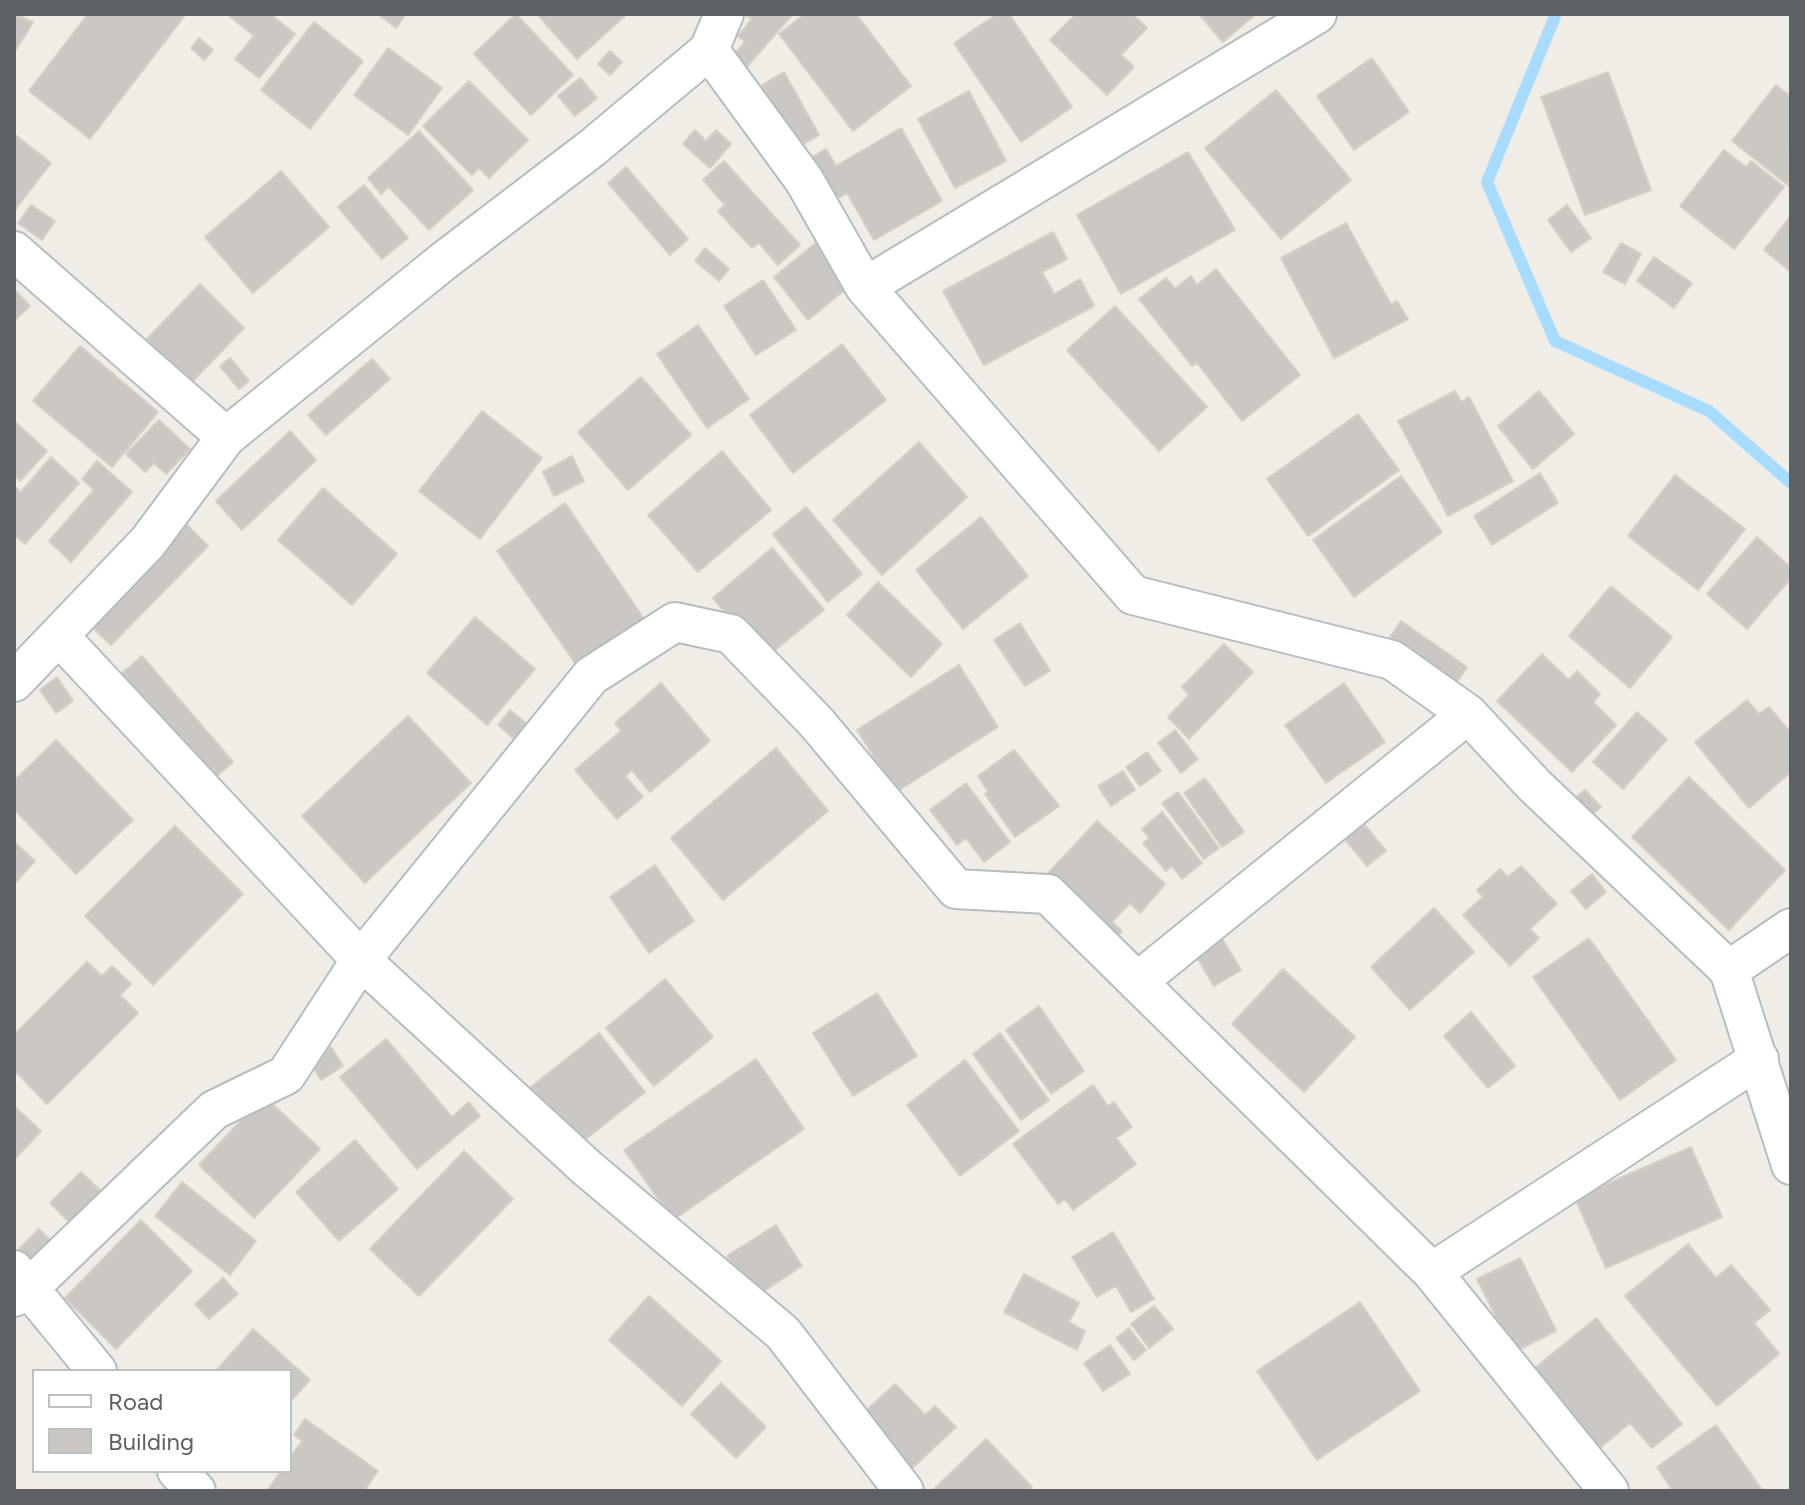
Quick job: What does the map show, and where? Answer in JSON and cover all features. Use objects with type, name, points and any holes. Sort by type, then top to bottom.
[{"type":"street","points":[[14,682],[148,542],[226,437],[445,260],[592,148],[709,50],[724,14]]},
{"type":"street","points":[[865,287],[1317,14]]},
{"type":"street","points":[[709,50],[804,180],[865,287],[1133,595],[1392,660],[1468,714],[1534,785],[1729,970],[1791,1165]]},
{"type":"street","points":[[14,251],[226,437]]},
{"type":"street","points":[[95,1369],[19,1285],[214,1110],[286,1075],[361,960],[591,676],[675,622],[731,634],[816,722],[956,889],[1048,894],[1432,1272],[1609,1491]]},
{"type":"street","points":[[59,636],[361,960],[587,1168],[783,1333],[904,1491]]},
{"type":"street","points":[[1137,982],[1468,714]]},
{"type":"street","points":[[1729,970],[1791,928]]},
{"type":"street","points":[[1432,1272],[1759,1059]]},
{"type":"street","points":[[179,1473],[196,1491]]},
{"type":"building","points":[[14,14],[33,22],[14,53]]},
{"type":"building","points":[[88,14],[186,14],[90,139],[29,91]]},
{"type":"building","points":[[227,14],[270,14],[295,34],[259,78],[235,59],[254,36]]},
{"type":"building","points":[[378,14],[406,14],[396,28]]},
{"type":"building","points":[[516,14],[573,75],[531,115],[474,54]]},
{"type":"building","points":[[537,14],[627,14],[577,59]]},
{"type":"building","points":[[745,14],[793,14],[743,71],[730,59],[745,42],[738,36],[752,19]]},
{"type":"building","points":[[805,14],[856,14],[911,86],[853,131],[779,34]]},
{"type":"building","points":[[997,14],[1009,14],[1072,107],[1021,142],[954,43]]},
{"type":"building","points":[[1076,14],[1132,14],[1147,28],[1121,55],[1134,67],[1107,95],[1050,40]]},
{"type":"building","points":[[1199,14],[1256,14],[1223,42]]},
{"type":"building","points":[[314,22],[363,61],[310,129],[261,90]]},
{"type":"building","points":[[199,38],[213,50],[204,60],[191,48]]},
{"type":"building","points":[[388,48],[442,88],[408,135],[354,95]]},
{"type":"building","points":[[610,51],[622,62],[610,75],[598,64]]},
{"type":"building","points":[[1372,58],[1409,112],[1354,150],[1317,96]]},
{"type":"building","points":[[784,72],[819,135],[797,147],[762,85]]},
{"type":"building","points":[[1608,72],[1651,190],[1585,215],[1541,97]]},
{"type":"building","points":[[580,78],[597,98],[575,116],[558,96]]},
{"type":"building","points":[[469,81],[528,140],[489,178],[479,168],[472,175],[423,126]]},
{"type":"building","points":[[1776,85],[1791,97],[1789,186],[1732,141]]},
{"type":"building","points":[[1276,90],[1351,180],[1281,239],[1205,148]]},
{"type":"building","points":[[969,91],[1006,161],[955,188],[918,119]]},
{"type":"building","points":[[901,128],[942,201],[874,240],[847,193],[831,202],[807,160],[826,149],[836,166]]},
{"type":"building","points":[[695,130],[706,141],[716,130],[731,144],[710,168],[683,144]]},
{"type":"building","points":[[419,131],[473,190],[429,230],[389,187],[381,194],[368,178]]},
{"type":"building","points":[[14,134],[51,163],[14,211]]},
{"type":"building","points":[[1724,150],[1746,167],[1751,161],[1784,187],[1734,249],[1680,206]]},
{"type":"building","points":[[1188,152],[1235,230],[1121,294],[1077,215]]},
{"type":"building","points":[[724,161],[800,245],[778,265],[759,243],[752,248],[718,211],[725,205],[703,180]]},
{"type":"building","points":[[626,167],[688,239],[670,255],[608,183]]},
{"type":"building","points":[[281,171],[329,227],[253,293],[205,237]]},
{"type":"building","points":[[364,185],[408,238],[382,259],[338,207]]},
{"type":"building","points":[[31,205],[55,221],[42,240],[18,223]]},
{"type":"building","points":[[1567,205],[1591,238],[1571,252],[1548,220]]},
{"type":"building","points":[[1791,216],[1791,272],[1764,250]]},
{"type":"building","points":[[1346,223],[1391,305],[1397,301],[1408,319],[1334,358],[1281,258]]},
{"type":"building","points":[[1053,232],[1067,259],[1042,272],[1054,294],[1080,279],[1094,306],[984,365],[943,291]]},
{"type":"building","points":[[817,242],[852,284],[808,320],[774,277]]},
{"type":"building","points":[[1621,243],[1641,254],[1625,284],[1603,272]]},
{"type":"building","points":[[705,248],[729,269],[719,281],[695,261]]},
{"type":"building","points":[[1654,257],[1692,283],[1674,308],[1637,281]]},
{"type":"building","points":[[1216,269],[1300,375],[1242,421],[1197,363],[1192,366],[1139,299],[1166,278],[1175,289],[1191,276],[1197,285]]},
{"type":"building","points":[[763,280],[796,330],[756,355],[724,306]]},
{"type":"building","points":[[200,284],[244,328],[191,383],[147,339]]},
{"type":"building","points":[[14,289],[30,306],[14,321]]},
{"type":"building","points":[[1115,306],[1207,407],[1159,451],[1067,350]]},
{"type":"building","points":[[698,325],[749,399],[707,428],[657,354]]},
{"type":"building","points":[[842,344],[886,400],[793,473],[750,415]]},
{"type":"building","points":[[80,346],[158,412],[112,467],[33,401]]},
{"type":"building","points":[[230,358],[249,381],[239,389],[220,366]]},
{"type":"building","points":[[372,359],[390,379],[326,435],[308,415]]},
{"type":"building","points":[[641,377],[691,435],[628,490],[578,432]]},
{"type":"building","points":[[1455,391],[1461,402],[1469,397],[1513,481],[1448,516],[1398,421]]},
{"type":"building","points":[[1539,391],[1574,434],[1533,469],[1498,426]]},
{"type":"building","points":[[482,411],[542,458],[480,539],[419,491]]},
{"type":"building","points":[[1358,414],[1399,470],[1308,536],[1267,479]]},
{"type":"building","points":[[159,420],[190,449],[166,474],[154,463],[145,472],[126,454]]},
{"type":"building","points":[[14,421],[47,451],[20,481],[14,475]]},
{"type":"building","points":[[290,431],[316,460],[242,530],[216,501]]},
{"type":"building","points":[[919,442],[967,497],[882,575],[833,520]]},
{"type":"building","points":[[722,451],[771,510],[698,572],[648,515]]},
{"type":"building","points":[[572,456],[584,481],[554,496],[543,472]]},
{"type":"building","points":[[51,457],[79,483],[25,544],[14,535],[14,486],[21,492]]},
{"type":"building","points":[[97,461],[132,492],[71,562],[49,541],[94,490],[82,479]]},
{"type":"building","points":[[1540,473],[1558,503],[1492,545],[1474,516]]},
{"type":"building","points":[[1675,475],[1745,529],[1698,590],[1628,536]]},
{"type":"building","points":[[1401,476],[1442,532],[1354,597],[1313,540]]},
{"type":"building","points":[[323,488],[397,554],[352,605],[278,540]]},
{"type":"building","points":[[565,503],[649,626],[582,673],[497,551]]},
{"type":"building","points":[[806,507],[862,574],[828,602],[773,534]]},
{"type":"building","points":[[981,517],[1028,576],[963,629],[916,570]]},
{"type":"building","points":[[184,522],[208,546],[111,645],[86,621]]},
{"type":"building","points":[[1757,537],[1791,568],[1791,578],[1747,629],[1707,594]]},
{"type":"building","points":[[772,548],[824,610],[764,659],[713,598]]},
{"type":"building","points":[[878,582],[942,644],[911,677],[847,615]]},
{"type":"building","points":[[1611,586],[1672,637],[1630,688],[1569,636]]},
{"type":"building","points":[[475,617],[535,669],[487,725],[427,673]]},
{"type":"building","points":[[1401,621],[1467,667],[1450,692],[1384,646]]},
{"type":"building","points":[[1020,623],[1050,671],[1025,686],[994,640]]},
{"type":"building","points":[[1224,644],[1253,672],[1189,739],[1168,717],[1189,695],[1182,687]]},
{"type":"building","points":[[1542,654],[1569,680],[1577,671],[1600,694],[1593,702],[1616,725],[1572,772],[1497,701]]},
{"type":"building","points":[[142,656],[233,762],[211,781],[120,675]]},
{"type":"building","points":[[959,665],[998,727],[896,792],[857,730]]},
{"type":"building","points":[[57,677],[73,701],[56,713],[40,690]]},
{"type":"building","points":[[661,683],[710,741],[650,792],[632,770],[625,776],[643,797],[617,819],[575,770],[621,731],[615,723]]},
{"type":"building","points":[[1344,683],[1385,742],[1326,783],[1285,725]]},
{"type":"building","points":[[1747,700],[1759,714],[1769,707],[1791,733],[1791,772],[1749,808],[1695,742]]},
{"type":"building","points":[[510,710],[527,724],[514,739],[498,725]]},
{"type":"building","points":[[1637,712],[1667,739],[1623,789],[1593,762]]},
{"type":"building","points":[[408,716],[471,783],[365,883],[302,816]]},
{"type":"building","points":[[1175,730],[1198,759],[1181,773],[1158,743]]},
{"type":"building","points":[[56,740],[133,820],[76,874],[14,809],[14,781]]},
{"type":"building","points":[[776,748],[828,811],[723,900],[671,838]]},
{"type":"building","points":[[1014,750],[1059,806],[1015,837],[985,794],[988,792],[978,776]]},
{"type":"building","points":[[1147,752],[1161,771],[1140,786],[1126,767]]},
{"type":"building","points":[[1123,771],[1135,790],[1111,806],[1098,786]]},
{"type":"building","points":[[1689,777],[1785,870],[1729,930],[1632,837]]},
{"type":"building","points":[[1205,778],[1244,832],[1222,847],[1184,793]]},
{"type":"building","points":[[966,783],[1010,842],[984,862],[966,838],[957,845],[930,810]]},
{"type":"building","points":[[1585,790],[1601,807],[1587,819],[1571,801]]},
{"type":"building","points":[[1178,792],[1219,848],[1204,859],[1162,803]]},
{"type":"building","points":[[1162,812],[1202,863],[1182,879],[1172,866],[1166,871],[1143,843],[1149,838],[1142,829]]},
{"type":"building","points":[[1097,821],[1165,884],[1140,913],[1130,903],[1112,922],[1122,931],[1107,947],[1039,883]]},
{"type":"building","points":[[1363,823],[1386,851],[1367,866],[1344,838]]},
{"type":"building","points":[[175,826],[243,894],[153,985],[85,916]]},
{"type":"building","points":[[14,842],[35,861],[14,884]]},
{"type":"building","points":[[655,865],[694,921],[649,953],[610,897]]},
{"type":"building","points":[[1521,866],[1557,904],[1530,929],[1539,938],[1510,966],[1463,915],[1483,897],[1477,890],[1500,869],[1508,877]]},
{"type":"building","points":[[1592,874],[1606,892],[1586,909],[1571,891]]},
{"type":"building","points":[[1434,908],[1474,952],[1410,1010],[1371,967]]},
{"type":"building","points":[[1220,935],[1241,970],[1214,986],[1193,951]]},
{"type":"building","points":[[1589,938],[1676,1060],[1620,1100],[1533,977]]},
{"type":"building","points":[[87,962],[102,976],[112,966],[131,984],[120,995],[138,1013],[47,1104],[14,1070],[14,1035]]},
{"type":"building","points":[[1283,969],[1355,1037],[1304,1092],[1232,1024]]},
{"type":"building","points":[[665,979],[713,1037],[654,1086],[606,1028]]},
{"type":"building","points":[[877,993],[917,1056],[853,1096],[813,1033]]},
{"type":"building","points":[[1039,1006],[1084,1071],[1051,1094],[1006,1030]]},
{"type":"building","points":[[1471,1012],[1515,1066],[1488,1088],[1444,1036]]},
{"type":"building","points":[[599,1033],[645,1092],[577,1146],[531,1087]]},
{"type":"building","points":[[1000,1033],[1049,1100],[1021,1120],[973,1054]]},
{"type":"building","points":[[386,1039],[452,1117],[469,1102],[480,1116],[417,1169],[340,1077]]},
{"type":"building","points":[[331,1047],[343,1066],[321,1080],[309,1061]]},
{"type":"building","points":[[756,1059],[804,1129],[673,1220],[624,1150]]},
{"type":"building","points":[[965,1060],[1019,1131],[960,1176],[907,1105]]},
{"type":"building","points":[[1093,1085],[1108,1106],[1114,1102],[1132,1127],[1116,1138],[1136,1164],[1073,1210],[1065,1199],[1058,1204],[1013,1144]]},
{"type":"building","points":[[264,1096],[320,1149],[254,1218],[199,1165]]},
{"type":"building","points":[[14,1106],[41,1131],[14,1160]]},
{"type":"building","points":[[355,1140],[398,1189],[339,1241],[296,1192]]},
{"type":"building","points":[[1691,1147],[1722,1217],[1606,1268],[1575,1198]]},
{"type":"building","points":[[464,1151],[513,1199],[419,1296],[370,1249]]},
{"type":"building","points":[[81,1172],[103,1193],[72,1225],[50,1203]]},
{"type":"building","points":[[182,1182],[256,1241],[230,1275],[155,1216]]},
{"type":"building","points":[[141,1220],[192,1271],[116,1349],[65,1298]]},
{"type":"building","points":[[776,1225],[802,1266],[755,1297],[727,1256]]},
{"type":"building","points":[[39,1229],[58,1248],[30,1277],[14,1254]]},
{"type":"building","points":[[1113,1232],[1154,1299],[1131,1312],[1116,1286],[1097,1297],[1072,1257]]},
{"type":"building","points":[[1688,1244],[1716,1278],[1731,1265],[1770,1310],[1754,1323],[1779,1354],[1717,1406],[1625,1296]]},
{"type":"building","points":[[1520,1258],[1556,1331],[1514,1352],[1477,1279]]},
{"type":"building","points":[[1024,1274],[1079,1303],[1069,1322],[1085,1331],[1077,1350],[1004,1312]]},
{"type":"building","points":[[223,1278],[238,1294],[209,1319],[195,1304]]},
{"type":"building","points":[[649,1296],[721,1361],[682,1406],[609,1340]]},
{"type":"building","points":[[1360,1302],[1420,1391],[1317,1460],[1257,1371]]},
{"type":"building","points":[[1154,1306],[1173,1329],[1149,1348],[1131,1324]]},
{"type":"building","points":[[1596,1318],[1682,1424],[1652,1448],[1630,1423],[1595,1452],[1530,1372]]},
{"type":"building","points":[[1129,1328],[1146,1350],[1134,1360],[1116,1338]]},
{"type":"building","points":[[253,1329],[310,1380],[292,1400],[292,1369],[218,1369]]},
{"type":"building","points":[[1110,1345],[1130,1374],[1103,1391],[1084,1363]]},
{"type":"building","points":[[721,1383],[766,1427],[736,1458],[691,1414]]},
{"type":"building","points":[[895,1384],[925,1415],[935,1406],[956,1427],[905,1475],[855,1421]]},
{"type":"building","points":[[305,1419],[378,1471],[364,1491],[267,1491],[280,1473],[292,1473],[292,1455],[302,1441],[294,1435]]},
{"type":"building","points":[[1716,1425],[1763,1491],[1673,1491],[1657,1467]]},
{"type":"building","points":[[986,1439],[1032,1487],[1028,1491],[932,1491]]},
{"type":"waterway","points":[[1556,14],[1487,182],[1555,341],[1709,411],[1791,483]]}]
